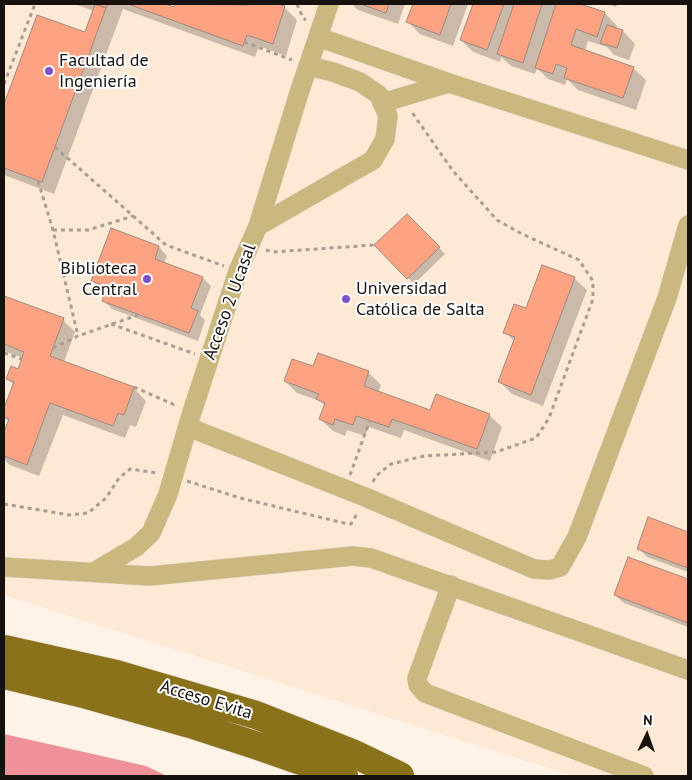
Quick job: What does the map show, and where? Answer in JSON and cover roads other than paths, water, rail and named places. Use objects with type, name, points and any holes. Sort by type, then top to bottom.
[{"type":"highway","name":"Acceso Evita","points":[[4,649],[116,674],[256,715],[352,753],[400,776]]},
{"type":"highway","name":"Acceso Evita","points":[[4,674],[190,724],[344,776]]},
{"type":"street","name":"Acceso 2 Ucasal","points":[[94,572],[136,547],[151,533],[168,494],[209,359],[238,271],[258,226],[329,4]]},
{"type":"street","points":[[318,37],[449,83],[688,160]]},
{"type":"street","points":[[258,226],[373,160],[385,139],[388,116],[379,95],[360,82],[333,72],[308,66]]},
{"type":"street","points":[[382,103],[449,83]]},
{"type":"street","points":[[190,420],[345,490],[534,569],[550,570],[560,567],[577,537],[667,298],[688,225]]},
{"type":"street","points":[[4,567],[150,576],[353,556],[371,558],[688,670]]},
{"type":"street","points":[[451,585],[417,678],[418,685],[426,693],[644,776]]},
{"type":"place","name":"Facultad de Ingeniería","points":[[49,71]]},
{"type":"place","name":"Biblioteca Central","points":[[147,279]]},
{"type":"place","name":"Universidad Católica de Salta","points":[[346,299]]}]
